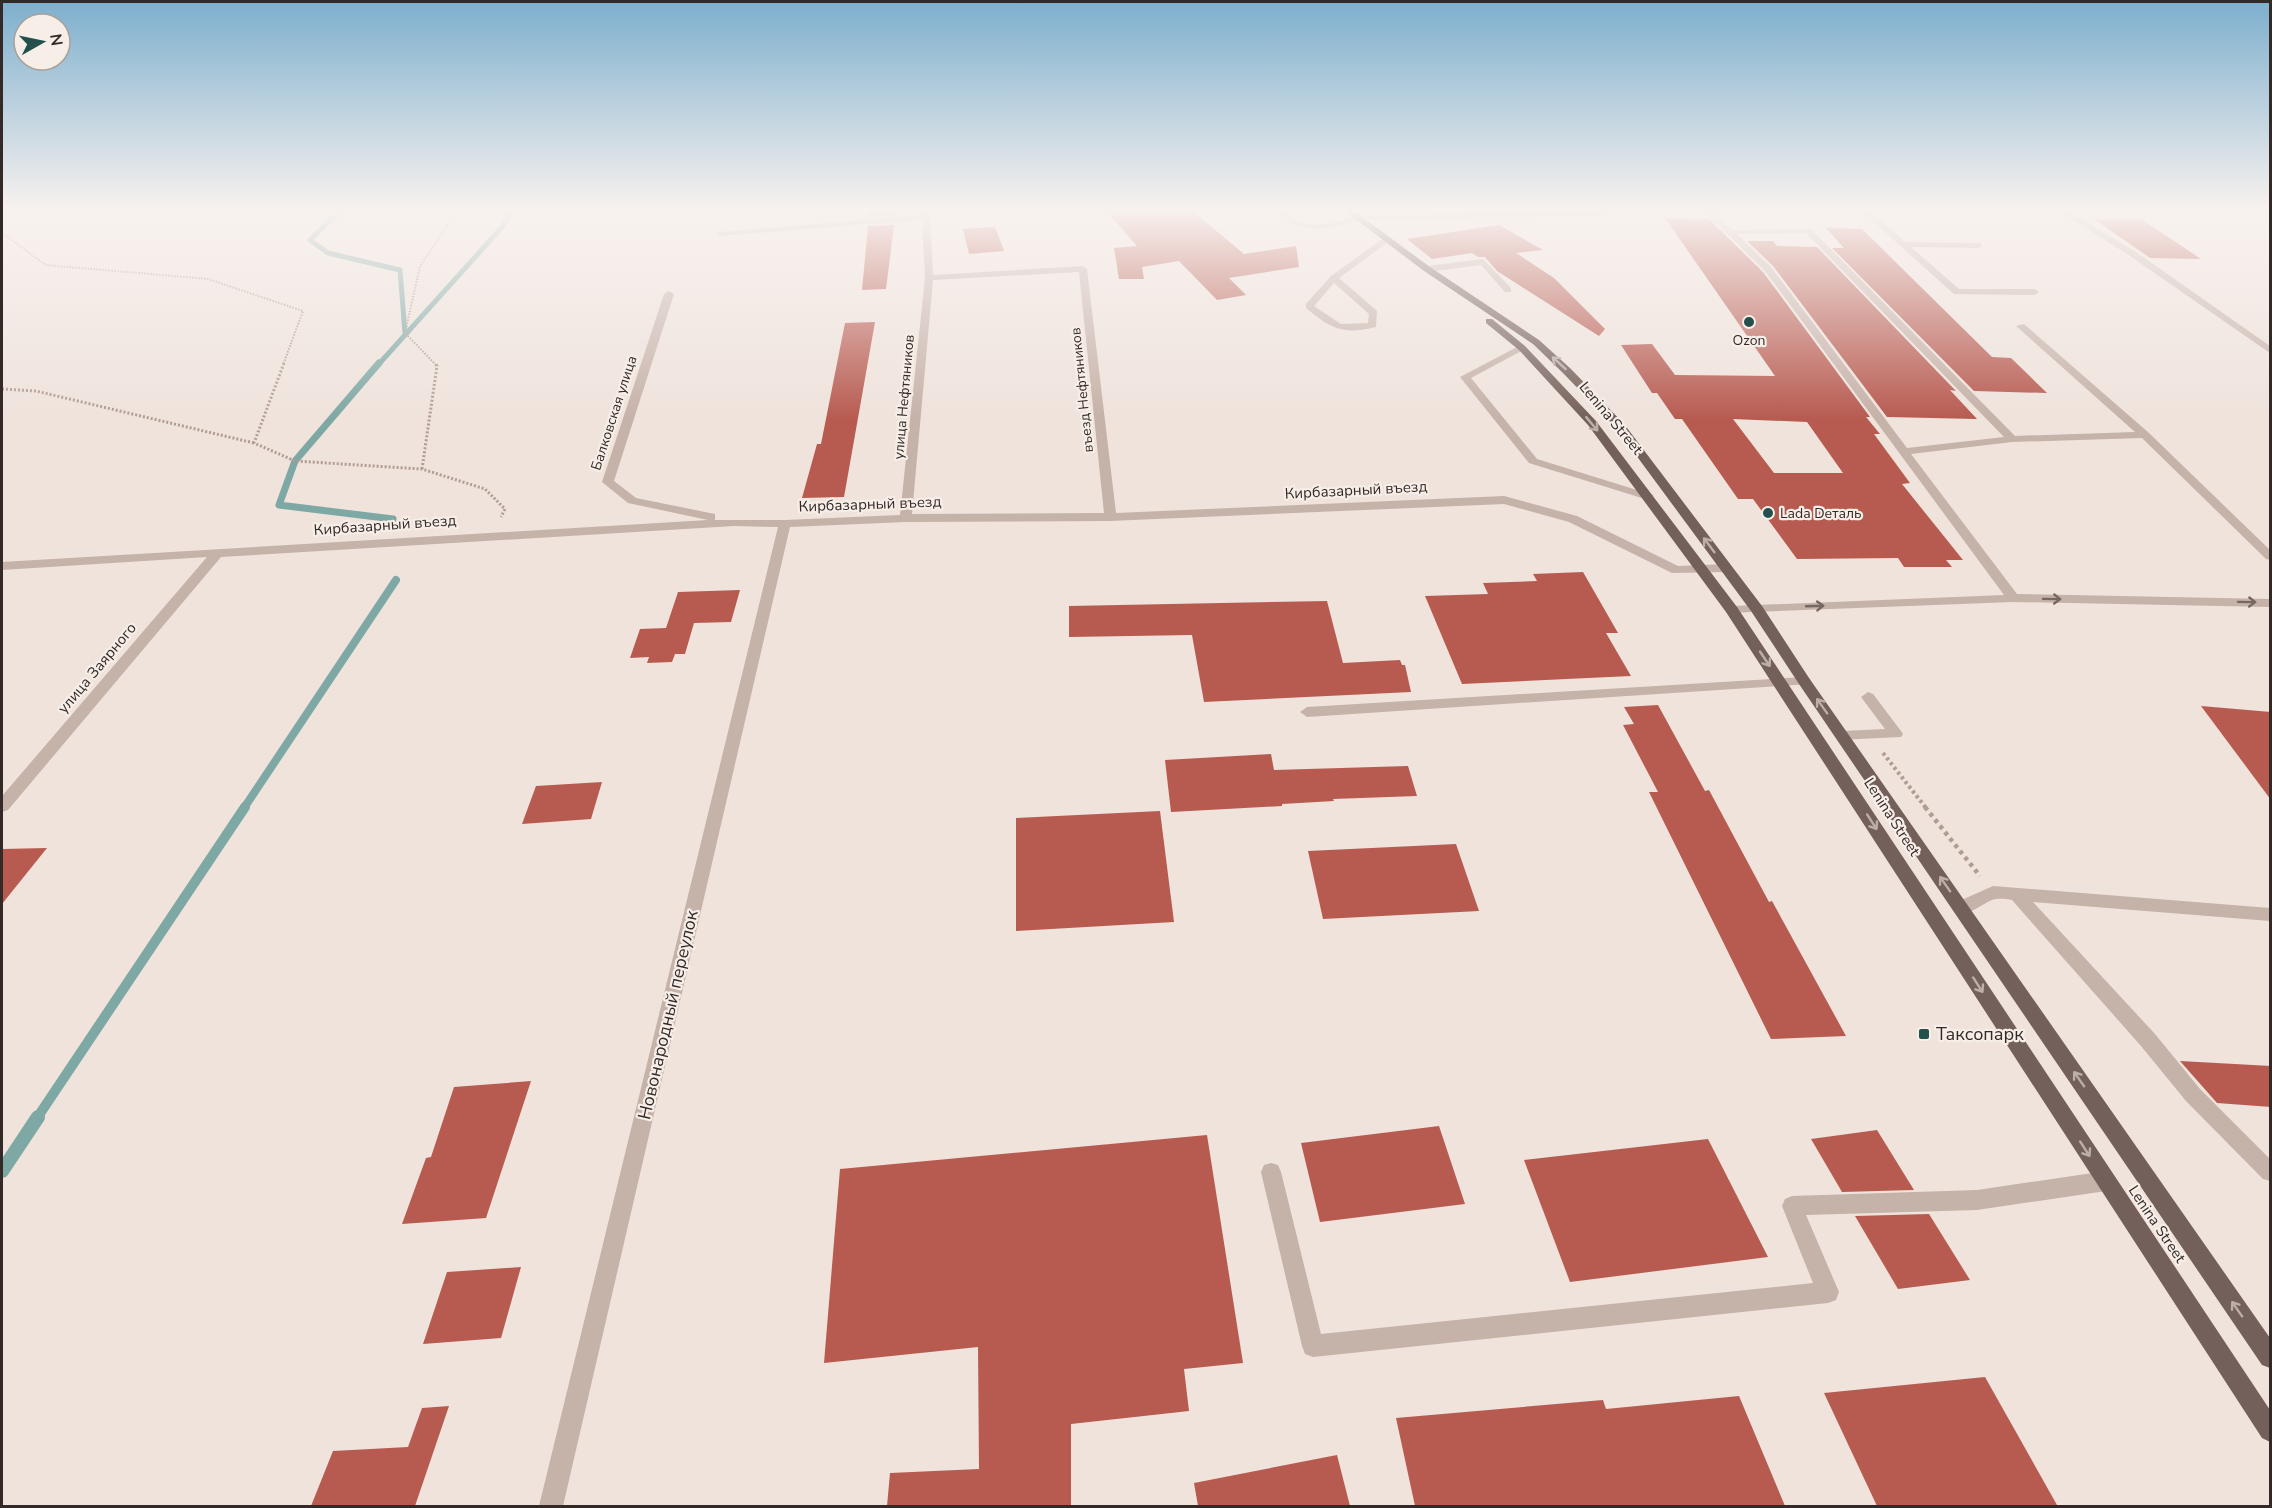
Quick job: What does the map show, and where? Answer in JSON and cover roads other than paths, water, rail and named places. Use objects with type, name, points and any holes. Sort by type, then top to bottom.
[{"type":"main road","name":"Lenina Street","points":[[1438,278],[1522,348],[1592,423],[1732,610],[2271,1430]]},
{"type":"main road","name":"Lenina Street","points":[[1441,278],[1536,342],[1620,426],[1757,609],[1804,681],[2271,1357]]},
{"type":"street","name":"улица Нефтяников","points":[[906,518],[929,278]]},
{"type":"street","name":"въезд Нефтяников","points":[[1084,278],[1110,517]]},
{"type":"street","points":[[1334,278],[1309,306],[1330,323],[1347,330],[1372,325],[1374,313],[1334,278]]},
{"type":"street","points":[[1498,278],[1508,290]]},
{"type":"street","points":[[1775,278],[2013,598]]},
{"type":"street","points":[[1854,278],[2012,440]]},
{"type":"street","points":[[1942,278],[1957,292],[2035,292]]},
{"type":"street","points":[[2168,278],[2271,350]]},
{"type":"street","name":"Балковская улица","points":[[669,294],[608,482],[632,501],[734,522]]},
{"type":"street","points":[[2021,326],[2145,435],[2271,556]]},
{"type":"street","points":[[1522,348],[1465,377],[1533,461],[1649,497]]},
{"type":"street","points":[[1905,451],[2012,440],[2145,435]]},
{"type":"street","name":"Кирбазарный въезд","points":[[2,566],[734,522],[785,524],[906,518],[1110,517],[1504,500],[1572,519],[1676,570],[1727,568]]},
{"type":"street","name":"Новонародный переулок","points":[[551,1506],[785,524]]},
{"type":"street","name":"улица Заярного","points":[[2,806],[218,552]]},
{"type":"street","points":[[1732,610],[2013,598],[2271,603]]},
{"type":"street","points":[[1307,712],[1804,681]]},
{"type":"street","points":[[1843,736],[1896,734],[1868,697]]},
{"type":"street","points":[[1961,908],[1993,892],[2271,914]]},
{"type":"street","points":[[2017,894],[2046,929],[2141,1031],[2193,1095],[2271,1172]]},
{"type":"street","points":[[1270,1172],[1313,1346],[1828,1292],[1792,1206],[1977,1200],[2106,1181]]},
{"type":"waterway","points":[[401,278],[405,333]]},
{"type":"waterway","points":[[378,365],[456,278]]},
{"type":"waterway","points":[[379,363],[295,461],[279,505],[393,519]]},
{"type":"waterway","points":[[244,808],[396,580]]},
{"type":"waterway","points":[[37,1118],[245,807]]},
{"type":"waterway","points":[[2,1171],[38,1117]]},
{"type":"place","name":"Ozon","points":[[1749,322]]},
{"type":"place","name":"Lada Dеталь","points":[[1768,513]]},
{"type":"place","name":"Таксопарк","points":[[1924,1034]]}]
